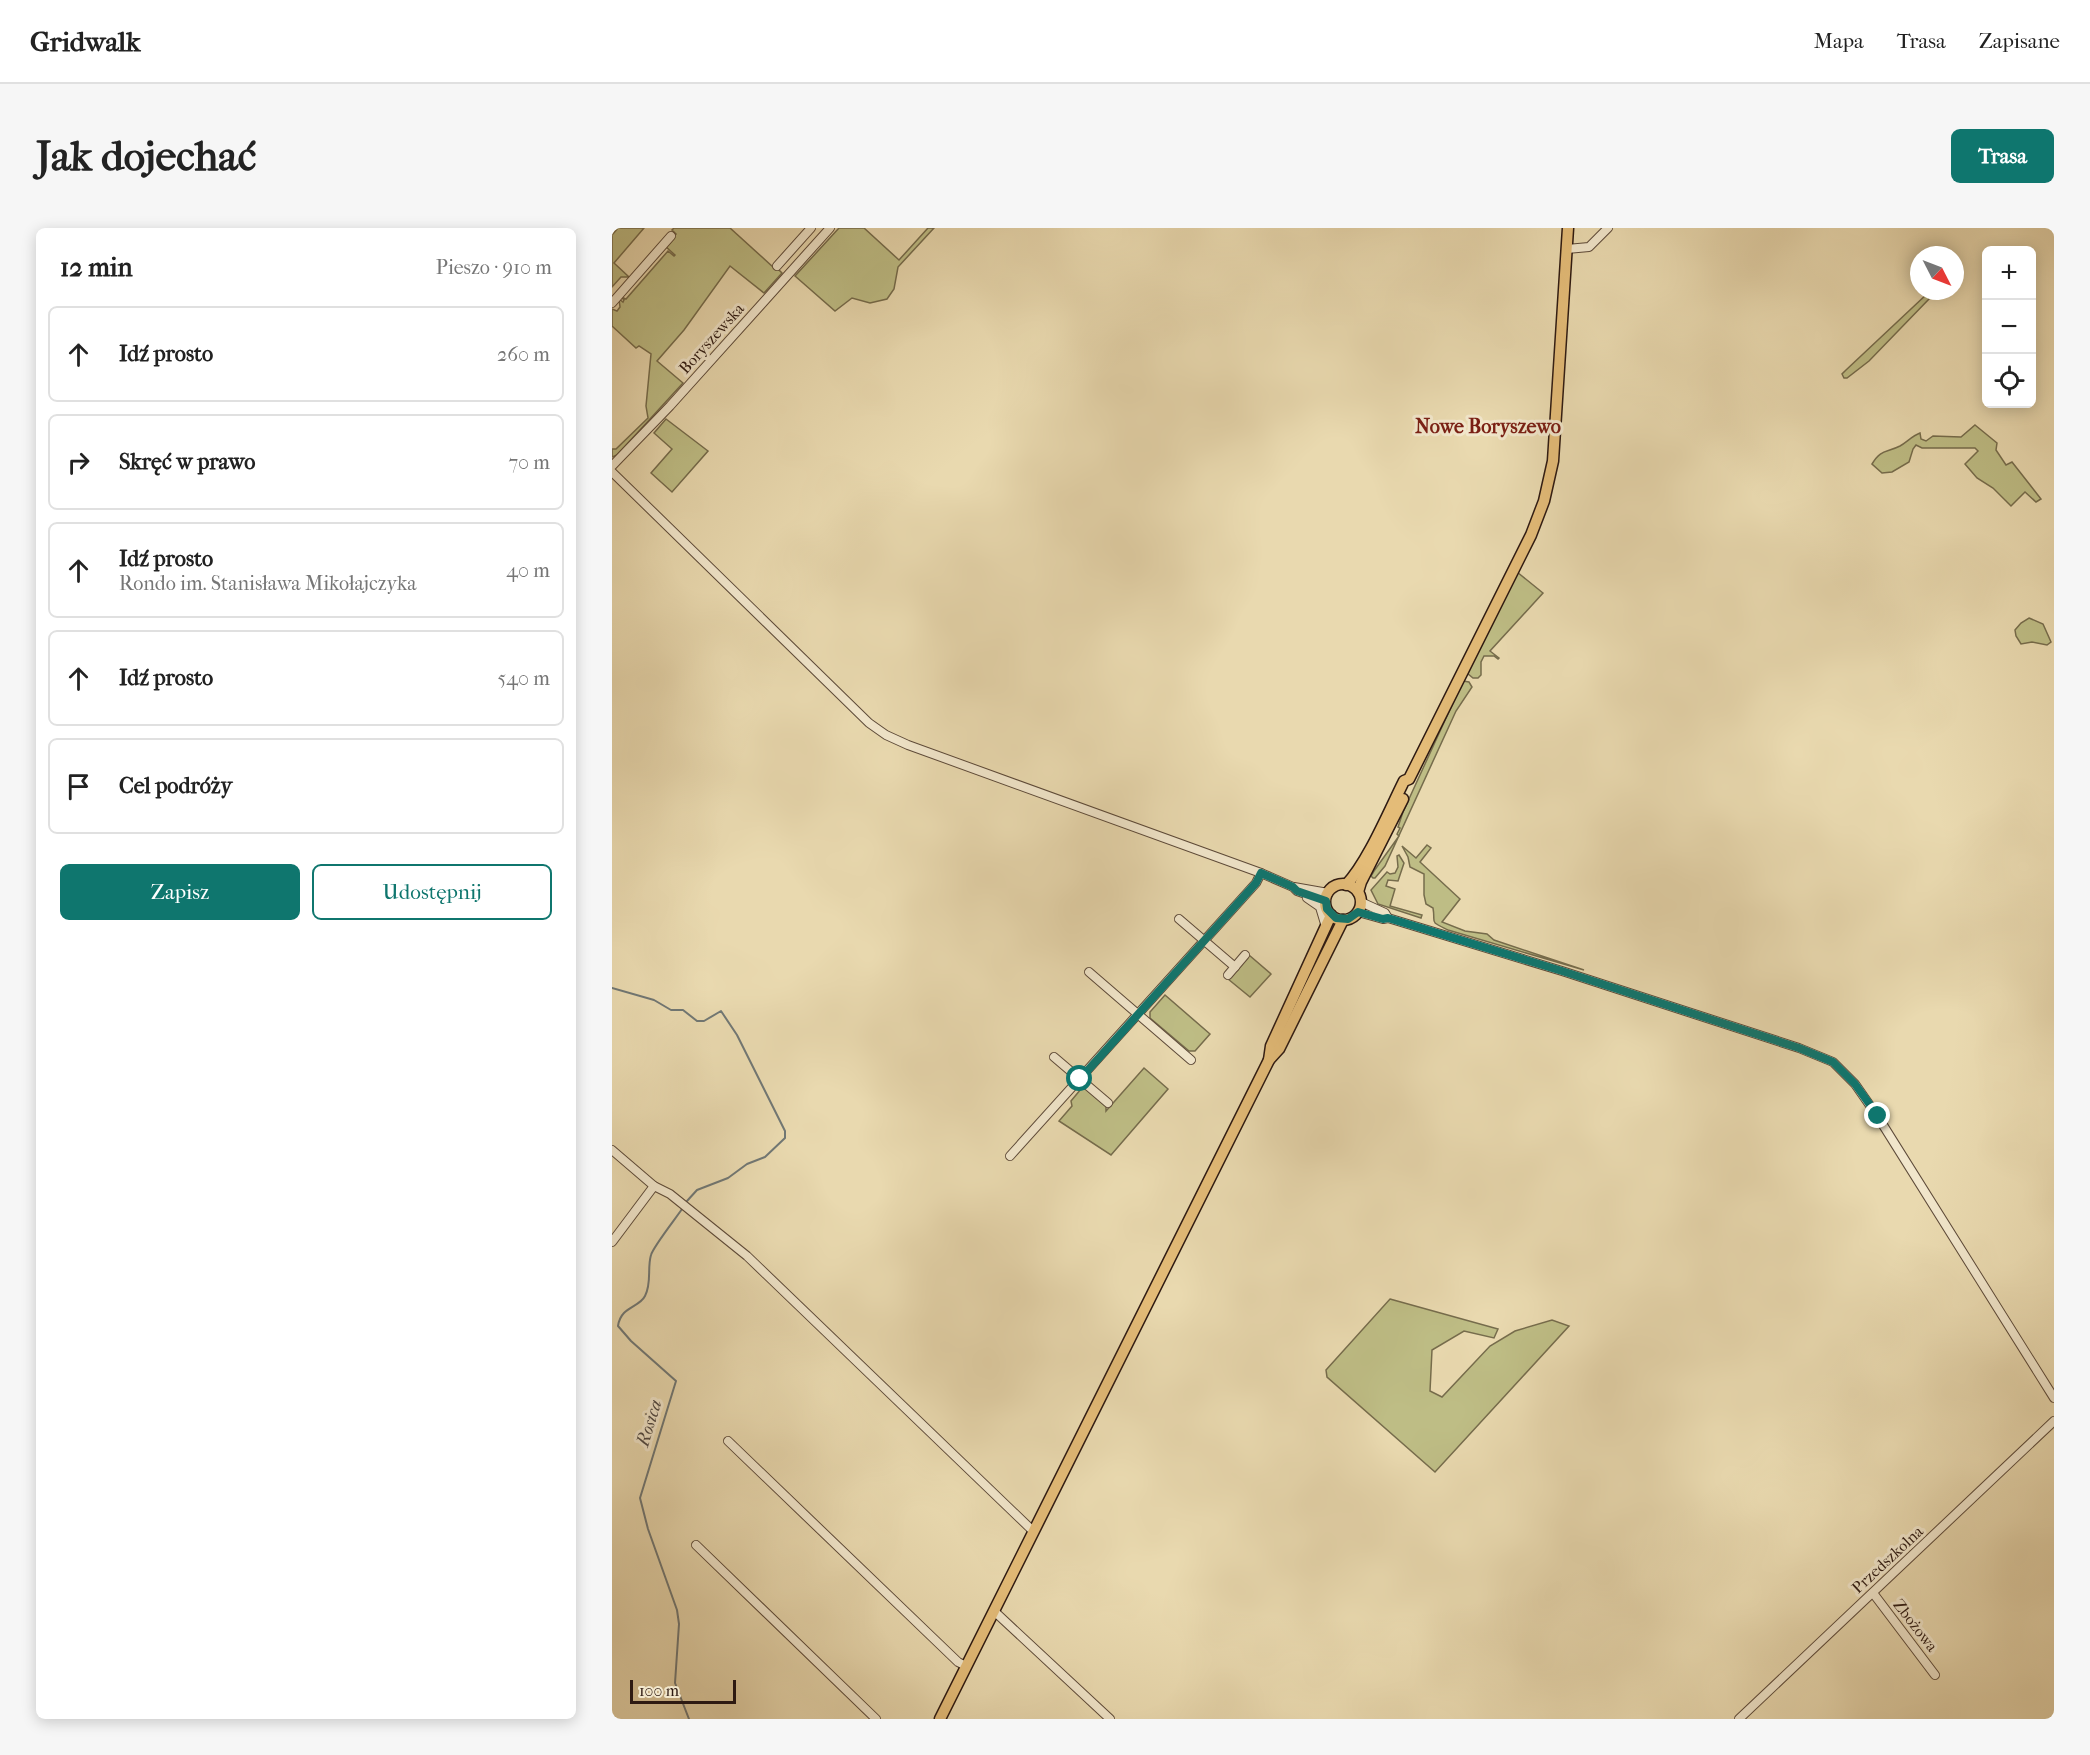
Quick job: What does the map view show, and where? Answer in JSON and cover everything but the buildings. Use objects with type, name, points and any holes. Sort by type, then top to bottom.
[{"type":"main road","points":[[1359,902],[1355,888],[1346,885],[1335,887],[1327,897],[1327,909],[1331,915],[1343,920],[1352,917],[1359,902],[1361,882],[1410,785],[1409,779],[1527,543],[1544,501],[1553,461],[1568,228]]},
{"type":"main road","points":[[1346,885],[1353,878],[1404,781],[1409,779]]},
{"type":"main road","points":[[1269,1060],[1270,1046],[1331,915]]},
{"type":"main road","points":[[940,1719],[1269,1060],[1279,1049],[1343,920]]},
{"type":"street","points":[[777,266],[811,228]]},
{"type":"street","name":"Boryszewska","points":[[612,466],[670,406],[830,228]]},
{"type":"street","points":[[1567,249],[1589,247],[1608,228]]},
{"type":"street","points":[[612,303],[671,236]]},
{"type":"street","points":[[612,472],[869,723],[885,734],[908,745],[1261,873],[1295,889],[1320,907],[1326,927]]},
{"type":"street","points":[[1010,1156],[1256,883],[1261,873]]},
{"type":"street","points":[[1295,889],[1299,886],[1327,897]]},
{"type":"street","points":[[1359,902],[1383,919],[1388,918],[1764,1035],[1833,1062],[1855,1084],[1878,1116],[2054,1398]]},
{"type":"street","points":[[1179,919],[1234,967]]},
{"type":"street","points":[[1228,975],[1245,955]]},
{"type":"street","points":[[1089,972],[1191,1060]]},
{"type":"street","points":[[1054,1057],[1108,1103]]},
{"type":"street","points":[[612,1150],[654,1186],[670,1194],[747,1256],[1034,1532]]},
{"type":"street","points":[[612,1242],[654,1186]]},
{"type":"street","name":"Przedszkolna","points":[[1739,1719],[2054,1421]]},
{"type":"street","points":[[728,1441],[958,1662],[966,1666]]},
{"type":"street","points":[[696,1545],[876,1719]]},
{"type":"street","name":"Zbożowa","points":[[1873,1593],[1935,1675]]},
{"type":"street","points":[[994,1611],[1053,1663],[1110,1719]]},
{"type":"shaded area","points":[[618,228],[644,228],[614,263],[629,277],[621,277],[612,287],[612,235]]},
{"type":"shaded area","points":[[674,228],[730,228],[782,273],[764,293],[730,266],[684,330],[657,361],[683,383],[617,455],[612,457],[612,449],[616,449],[648,418],[646,406],[651,354],[639,346],[636,348],[612,326],[612,309],[617,311],[620,307],[619,299],[623,302],[621,297],[626,299],[668,251],[675,255],[665,246],[676,234],[672,230]]},
{"type":"shaded area","points":[[839,228],[864,228],[899,260],[928,228],[934,228],[898,267],[894,289],[887,299],[870,303],[852,298],[835,311],[795,276]]},
{"type":"shaded area","points":[[1921,300],[1928,300],[1869,361],[1847,378],[1844,378],[1842,374]]},
{"type":"shaded area","points":[[666,419],[708,451],[672,492],[651,473],[672,449],[654,433]]},
{"type":"shaded area","points":[[1975,425],[1997,443],[1996,450],[2006,465],[2012,462],[2041,499],[2036,502],[2025,492],[2011,506],[1993,488],[1977,478],[1965,464],[1978,451],[1975,448],[1922,448],[1916,445],[1909,462],[1892,472],[1882,473],[1872,464],[1881,454],[1900,446],[1920,433],[1921,439],[1926,441],[1933,436],[1961,437]]},
{"type":"shaded area","points":[[1517,572],[1543,593],[1490,651],[1499,658],[1484,656],[1481,662],[1481,675],[1473,678],[1467,673]]},
{"type":"shaded area","points":[[2029,618],[2043,624],[2051,642],[2047,645],[2032,642],[2021,644],[2015,630]]},
{"type":"shaded area","points":[[1463,681],[1469,682],[1472,687],[1456,711],[1399,836],[1397,834],[1400,828],[1398,827],[1403,812]]},
{"type":"shaded area","points":[[1398,837],[1385,866],[1373,878],[1371,876],[1374,871]]},
{"type":"shaded area","points":[[1427,845],[1431,848],[1420,862],[1460,899],[1442,922],[1465,931],[1487,934],[1494,940],[1584,970],[1448,930],[1435,923],[1433,908],[1426,904],[1424,874],[1410,867],[1402,846],[1416,858]]},
{"type":"shaded area","points":[[1399,855],[1404,863],[1398,881],[1388,880],[1386,886],[1395,889],[1390,906],[1422,915],[1421,918],[1378,904],[1371,890],[1387,872],[1395,873]]},
{"type":"shaded area","points":[[1249,955],[1271,974],[1250,997],[1228,979]]},
{"type":"shaded area","points":[[1165,995],[1210,1034],[1195,1051],[1189,1051],[1150,1018],[1150,1012]]},
{"type":"shaded area","points":[[1144,1068],[1168,1089],[1111,1155],[1059,1121],[1072,1106],[1071,1101],[1081,1089],[1086,1089],[1106,1105],[1106,1111]]},
{"type":"shaded area","points":[[1390,1299],[1498,1329],[1494,1338],[1464,1331],[1432,1350],[1430,1391],[1442,1397],[1490,1346],[1515,1331],[1552,1320],[1569,1326],[1435,1472],[1327,1377],[1326,1370]]},
{"type":"waterway","name":"Rosica","points":[[612,988],[654,1000],[671,1010],[683,1010],[697,1021],[704,1021],[721,1011],[737,1035],[785,1131],[785,1138],[765,1157],[747,1164],[728,1178],[697,1190],[687,1201]]},
{"type":"waterway","name":"Rosica","points":[[682,1209],[653,1251],[645,1296],[626,1311],[618,1326],[631,1341],[676,1381],[640,1498],[648,1529],[677,1610],[679,1624],[675,1683],[689,1719]]},
{"type":"district","name":"Nowe Boryszewo","points":[[1488,426]]},
{"type":"route","points":[[1080,1079],[1256,883],[1261,873],[1297,891],[1326,901],[1327,909],[1336,918],[1348,919],[1358,912],[1383,919],[1388,918],[1562,971],[1799,1048],[1833,1062],[1855,1084],[1878,1116]]}]
